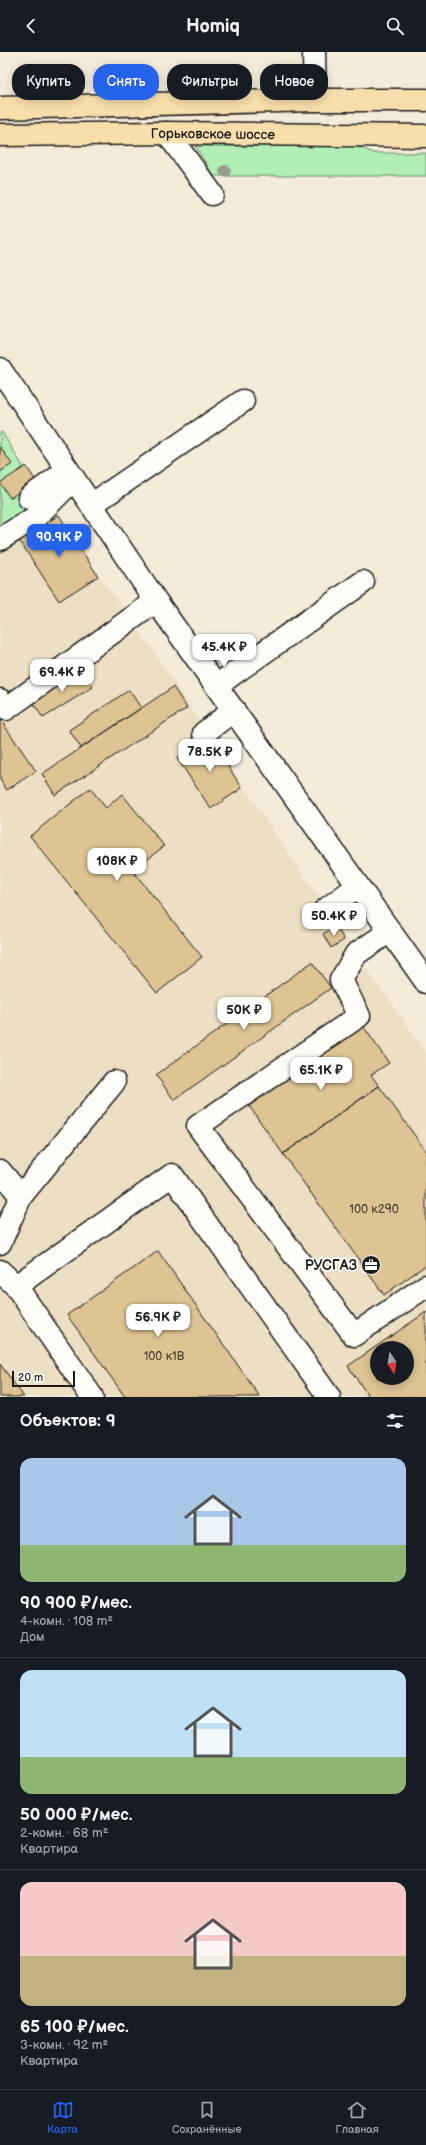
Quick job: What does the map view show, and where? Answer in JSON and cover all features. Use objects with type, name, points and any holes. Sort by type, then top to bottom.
[{"type":"main road","name":"Горьковское шоссе","points":[[0,108],[315,100]]},
{"type":"main road","name":"Горьковское шоссе","points":[[328,100],[426,100]]},
{"type":"main road","name":"Горьковское шоссе","points":[[0,136],[167,133],[426,136]]},
{"type":"street","points":[[314,52],[314,64]]},
{"type":"street","points":[[167,133],[212,194]]},
{"type":"street","points":[[0,369],[156,601],[426,982]]},
{"type":"street","points":[[91,505],[243,401]]},
{"type":"street","points":[[30,498],[71,474]]},
{"type":"street","points":[[0,539],[36,517],[71,474]]},
{"type":"street","points":[[216,686],[363,582]]},
{"type":"street","points":[[0,700],[6,709],[156,601]]},
{"type":"street","points":[[204,733],[234,710]]},
{"type":"street","points":[[324,910],[358,886]]},
{"type":"street","points":[[390,931],[356,954],[341,980],[359,1016],[198,1126],[354,1335],[426,1286]]},
{"type":"street","points":[[0,1243],[21,1196],[114,1082]]},
{"type":"street","points":[[0,1171],[21,1196]]},
{"type":"street","points":[[16,1286],[172,1175],[329,1397]]},
{"type":"street","points":[[0,1271],[16,1286],[92,1397]]},
{"type":"shaded area","points":[[56,521],[132,620],[356,954],[426,1052],[426,1397],[0,1397],[0,553]]},
{"type":"green space","points":[[195,146],[356,146],[374,153],[426,153],[426,176],[214,176]]},
{"type":"green space","points":[[2,432],[56,521],[0,553],[0,433]]},
{"type":"building","points":[[0,447],[12,464],[0,472]]},
{"type":"building","points":[[26,466],[36,481],[10,498],[0,483]]},
{"type":"building","points":[[59,515],[98,576],[59,601],[19,540]]},
{"type":"building","points":[[81,668],[93,687],[43,718],[31,700]]},
{"type":"building","points":[[173,687],[187,708],[55,795],[42,774]]},
{"type":"building","points":[[129,690],[141,708],[81,748],[69,730]]},
{"type":"building","points":[[0,719],[36,771],[7,790],[0,780]]},
{"type":"building","points":[[209,737],[242,788],[211,809],[177,758]]},
{"type":"building","points":[[90,788],[106,808],[122,794],[164,846],[133,871],[202,957],[157,993],[30,836]]},
{"type":"building","points":[[336,926],[344,940],[331,948],[323,934]]},
{"type":"building","points":[[312,962],[331,988],[174,1100],[156,1075]]},
{"type":"building","points":[[363,1026],[389,1063],[371,1075],[379,1086],[283,1154],[249,1106]]},
{"type":"building","points":[[379,1086],[426,1151],[426,1265],[384,1295],[283,1154]]},
{"type":"building","points":[[158,1251],[260,1397],[125,1397],[67,1315]]},
{"type":"building","points":[[426,1312],[426,1397],[369,1397],[348,1366],[370,1351],[370,1385],[414,1385],[414,1341],[384,1341]]},
{"type":"building","points":[[0,1364],[24,1397],[0,1397]]},
{"type":"place","name":"РУСГАЗ","points":[[371,1265]]}]
